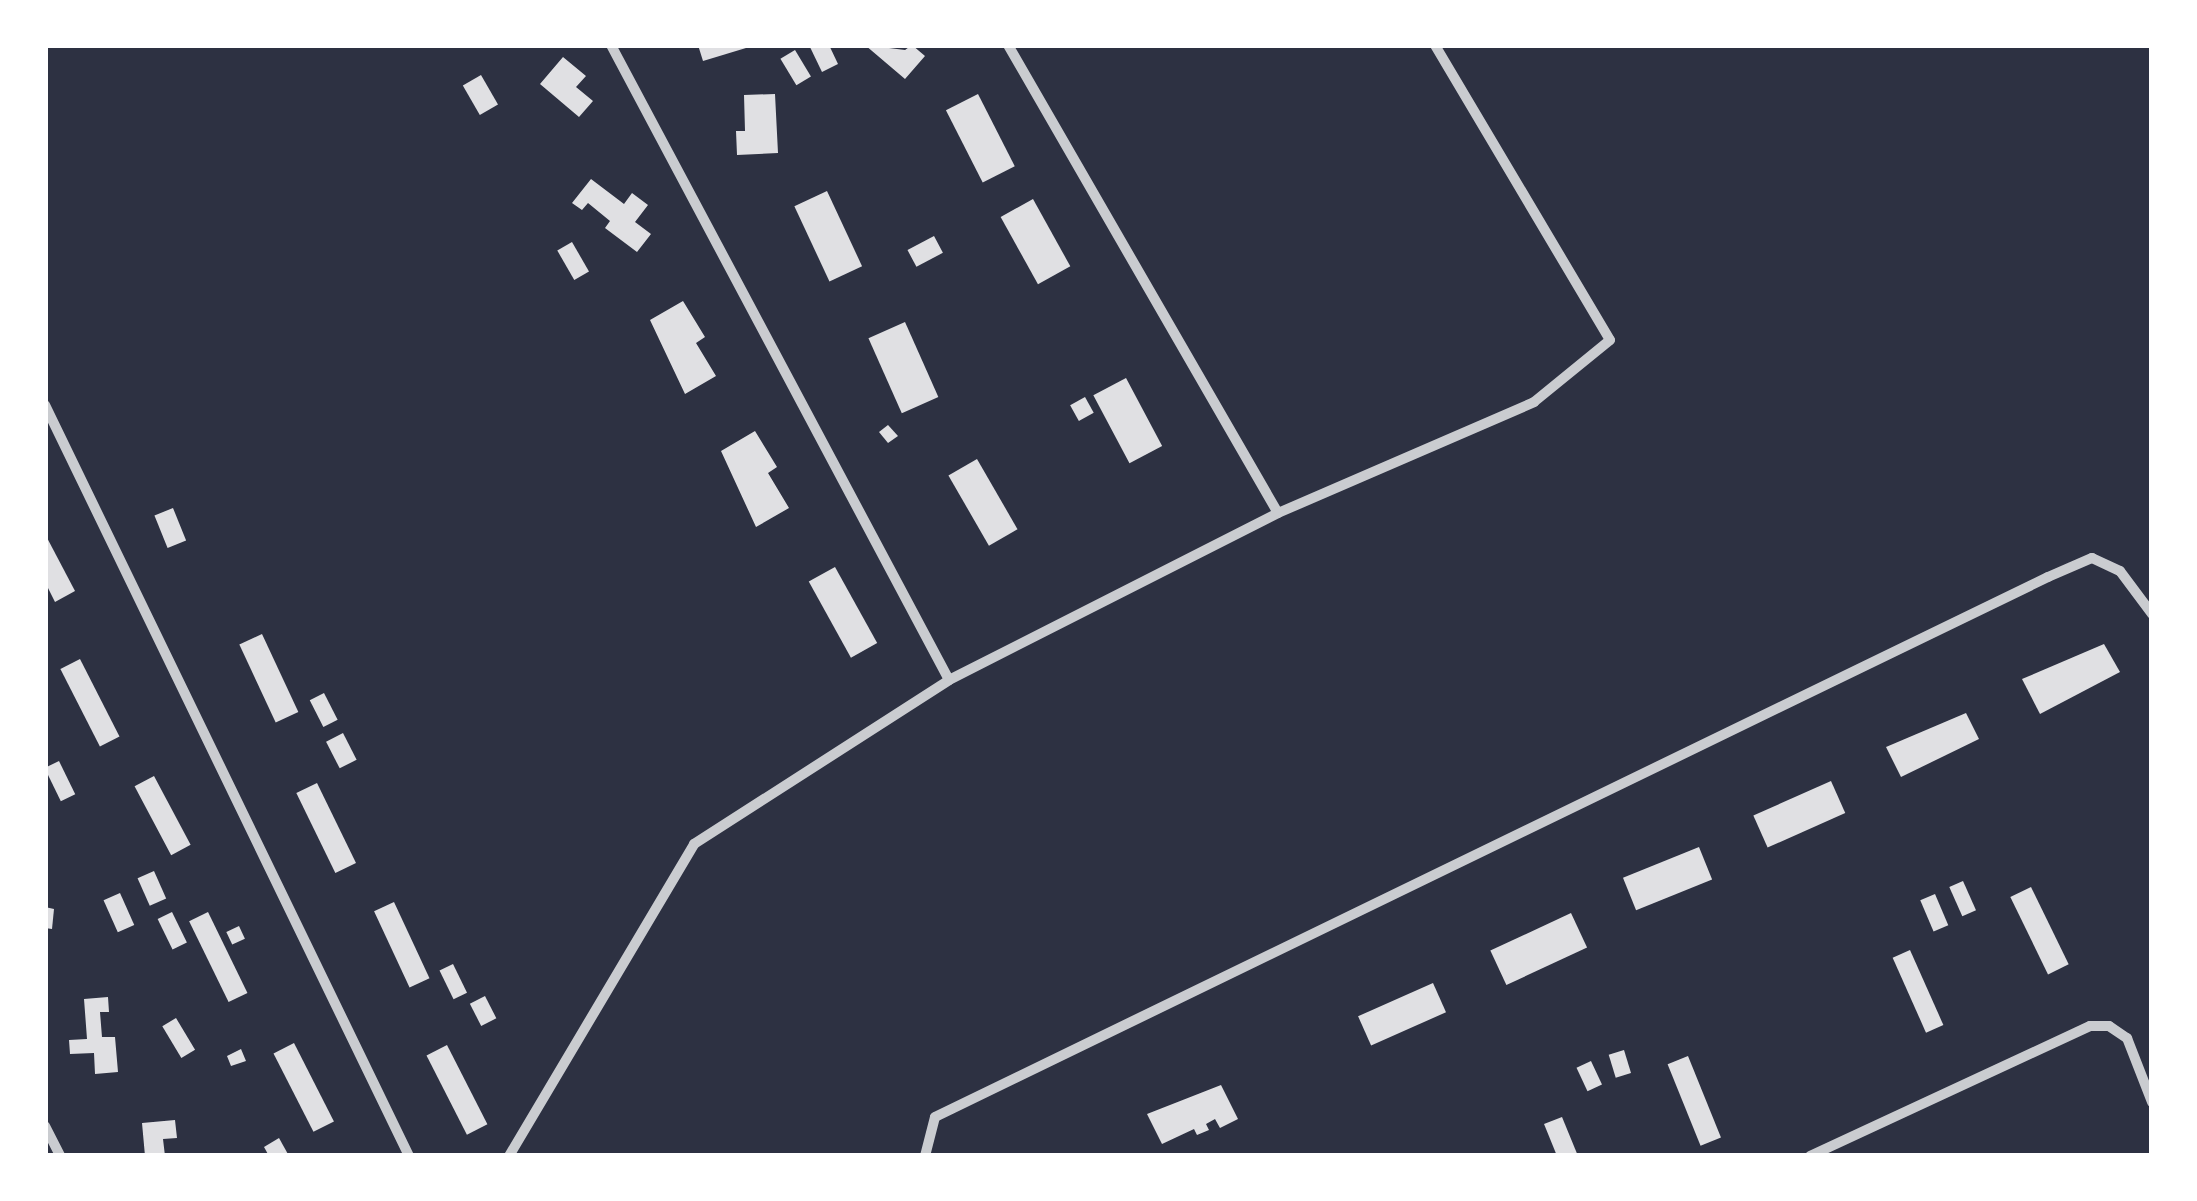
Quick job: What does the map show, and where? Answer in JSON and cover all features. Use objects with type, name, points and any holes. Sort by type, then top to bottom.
[{"type":"street","points":[[611,45],[950,680]]},
{"type":"street","points":[[1008,45],[1278,513]]},
{"type":"street","points":[[509,1156],[694,844],[950,680],[1278,513],[1534,402],[1610,340],[1436,45]]},
{"type":"street","points":[[45,404],[408,1156]]},
{"type":"street","points":[[925,1156],[935,1117],[2048,577],[2092,558],[2120,571],[2152,614]]},
{"type":"street","points":[[1810,1156],[2090,1026],[2109,1026],[2127,1038],[2152,1102]]},
{"type":"street","points":[[45,1126],[60,1156]]},
{"type":"building","points":[[698,45],[745,45],[746,48],[703,61]]},
{"type":"building","points":[[809,45],[829,45],[838,64],[822,72]]},
{"type":"building","points":[[865,45],[905,50],[912,45],[925,56],[905,79]]},
{"type":"building","points":[[795,50],[811,77],[796,85],[780,59]]},
{"type":"building","points":[[563,57],[586,76],[576,87],[593,101],[579,117],[540,84]]},
{"type":"building","points":[[481,75],[498,104],[480,115],[463,86]]},
{"type":"building","points":[[775,94],[778,153],[737,155],[736,131],[745,131],[744,95]]},
{"type":"building","points":[[978,94],[1015,166],[983,183],[946,110]]},
{"type":"building","points":[[591,179],[624,204],[632,193],[648,205],[635,222],[651,234],[637,252],[605,228],[610,221],[588,203],[582,210],[572,203]]},
{"type":"building","points":[[827,191],[862,266],[829,281],[794,206]]},
{"type":"building","points":[[1033,199],[1070,266],[1038,284],[1001,217]]},
{"type":"building","points":[[934,236],[943,253],[916,267],[908,250]]},
{"type":"building","points":[[572,242],[589,271],[574,280],[557,250]]},
{"type":"building","points":[[683,301],[705,337],[696,343],[716,376],[685,394],[650,320]]},
{"type":"building","points":[[905,322],[938,397],[902,413],[868,338]]},
{"type":"building","points":[[1126,378],[1162,446],[1129,463],[1093,395]]},
{"type":"building","points":[[1085,397],[1094,413],[1079,421],[1070,405]]},
{"type":"building","points":[[888,425],[898,436],[888,443],[879,432]]},
{"type":"building","points":[[755,431],[777,467],[768,473],[789,508],[756,527],[721,451]]},
{"type":"building","points":[[977,459],[1018,529],[989,546],[948,476]]},
{"type":"building","points":[[173,508],[186,540],[168,548],[154,515]]},
{"type":"building","points":[[45,534],[75,591],[55,602],[45,582]]},
{"type":"building","points":[[835,567],[877,643],[851,658],[809,582]]},
{"type":"building","points":[[262,634],[298,712],[276,723],[239,645]]},
{"type":"building","points":[[2104,644],[2120,672],[2040,714],[2022,679]]},
{"type":"building","points":[[80,659],[119,737],[100,747],[60,669]]},
{"type":"building","points":[[324,693],[338,720],[323,727],[310,700]]},
{"type":"building","points":[[1966,713],[1979,739],[1901,777],[1886,747]]},
{"type":"building","points":[[343,733],[357,760],[340,768],[326,742]]},
{"type":"building","points":[[59,761],[75,794],[61,801],[45,769]]},
{"type":"building","points":[[154,776],[191,845],[171,855],[135,786]]},
{"type":"building","points":[[1831,781],[1845,813],[1768,848],[1753,816]]},
{"type":"building","points":[[317,783],[356,863],[335,873],[296,793]]},
{"type":"building","points":[[1699,847],[1712,879],[1636,910],[1623,878]]},
{"type":"building","points":[[154,871],[166,898],[150,906],[138,878]]},
{"type":"building","points":[[1963,881],[1976,910],[1962,916],[1949,887]]},
{"type":"building","points":[[2031,887],[2069,964],[2048,974],[2010,897]]},
{"type":"building","points":[[120,893],[134,925],[118,932],[104,900]]},
{"type":"building","points":[[1935,894],[1948,925],[1934,932],[1920,900]]},
{"type":"building","points":[[394,902],[429,978],[410,987],[374,911]]},
{"type":"building","points":[[45,907],[54,909],[52,929],[45,928]]},
{"type":"building","points":[[172,912],[187,943],[173,950],[158,919]]},
{"type":"building","points":[[208,912],[247,993],[229,1002],[189,921]]},
{"type":"building","points":[[1571,913],[1587,947],[1506,985],[1490,951]]},
{"type":"building","points":[[239,926],[245,939],[232,945],[226,932]]},
{"type":"building","points":[[1910,950],[1943,1025],[1926,1033],[1893,958]]},
{"type":"building","points":[[453,964],[467,993],[454,999],[440,971]]},
{"type":"building","points":[[1433,983],[1446,1012],[1371,1046],[1358,1016]]},
{"type":"building","points":[[485,996],[496,1018],[481,1026],[470,1004]]},
{"type":"building","points":[[108,997],[109,1012],[100,1012],[102,1037],[115,1037],[118,1072],[95,1074],[94,1053],[70,1054],[69,1040],[87,1039],[84,999]]},
{"type":"building","points":[[176,1018],[195,1050],[181,1058],[162,1026]]},
{"type":"building","points":[[294,1043],[334,1121],[313,1132],[274,1053]]},
{"type":"building","points":[[447,1045],[487,1124],[467,1135],[427,1055]]},
{"type":"building","points":[[241,1049],[246,1061],[231,1066],[227,1056]]},
{"type":"building","points":[[1624,1050],[1631,1073],[1616,1078],[1609,1055]]},
{"type":"building","points":[[1688,1056],[1721,1138],[1701,1146],[1668,1064]]},
{"type":"building","points":[[1591,1061],[1602,1085],[1587,1091],[1576,1068]]},
{"type":"building","points":[[1221,1085],[1238,1119],[1220,1128],[1215,1119],[1206,1124],[1209,1130],[1197,1135],[1194,1129],[1162,1144],[1147,1114]]},
{"type":"building","points":[[1562,1117],[1578,1156],[1557,1156],[1544,1124]]},
{"type":"building","points":[[175,1120],[177,1138],[163,1139],[165,1156],[145,1156],[142,1123]]},
{"type":"building","points":[[279,1138],[289,1156],[269,1156],[264,1147]]}]
